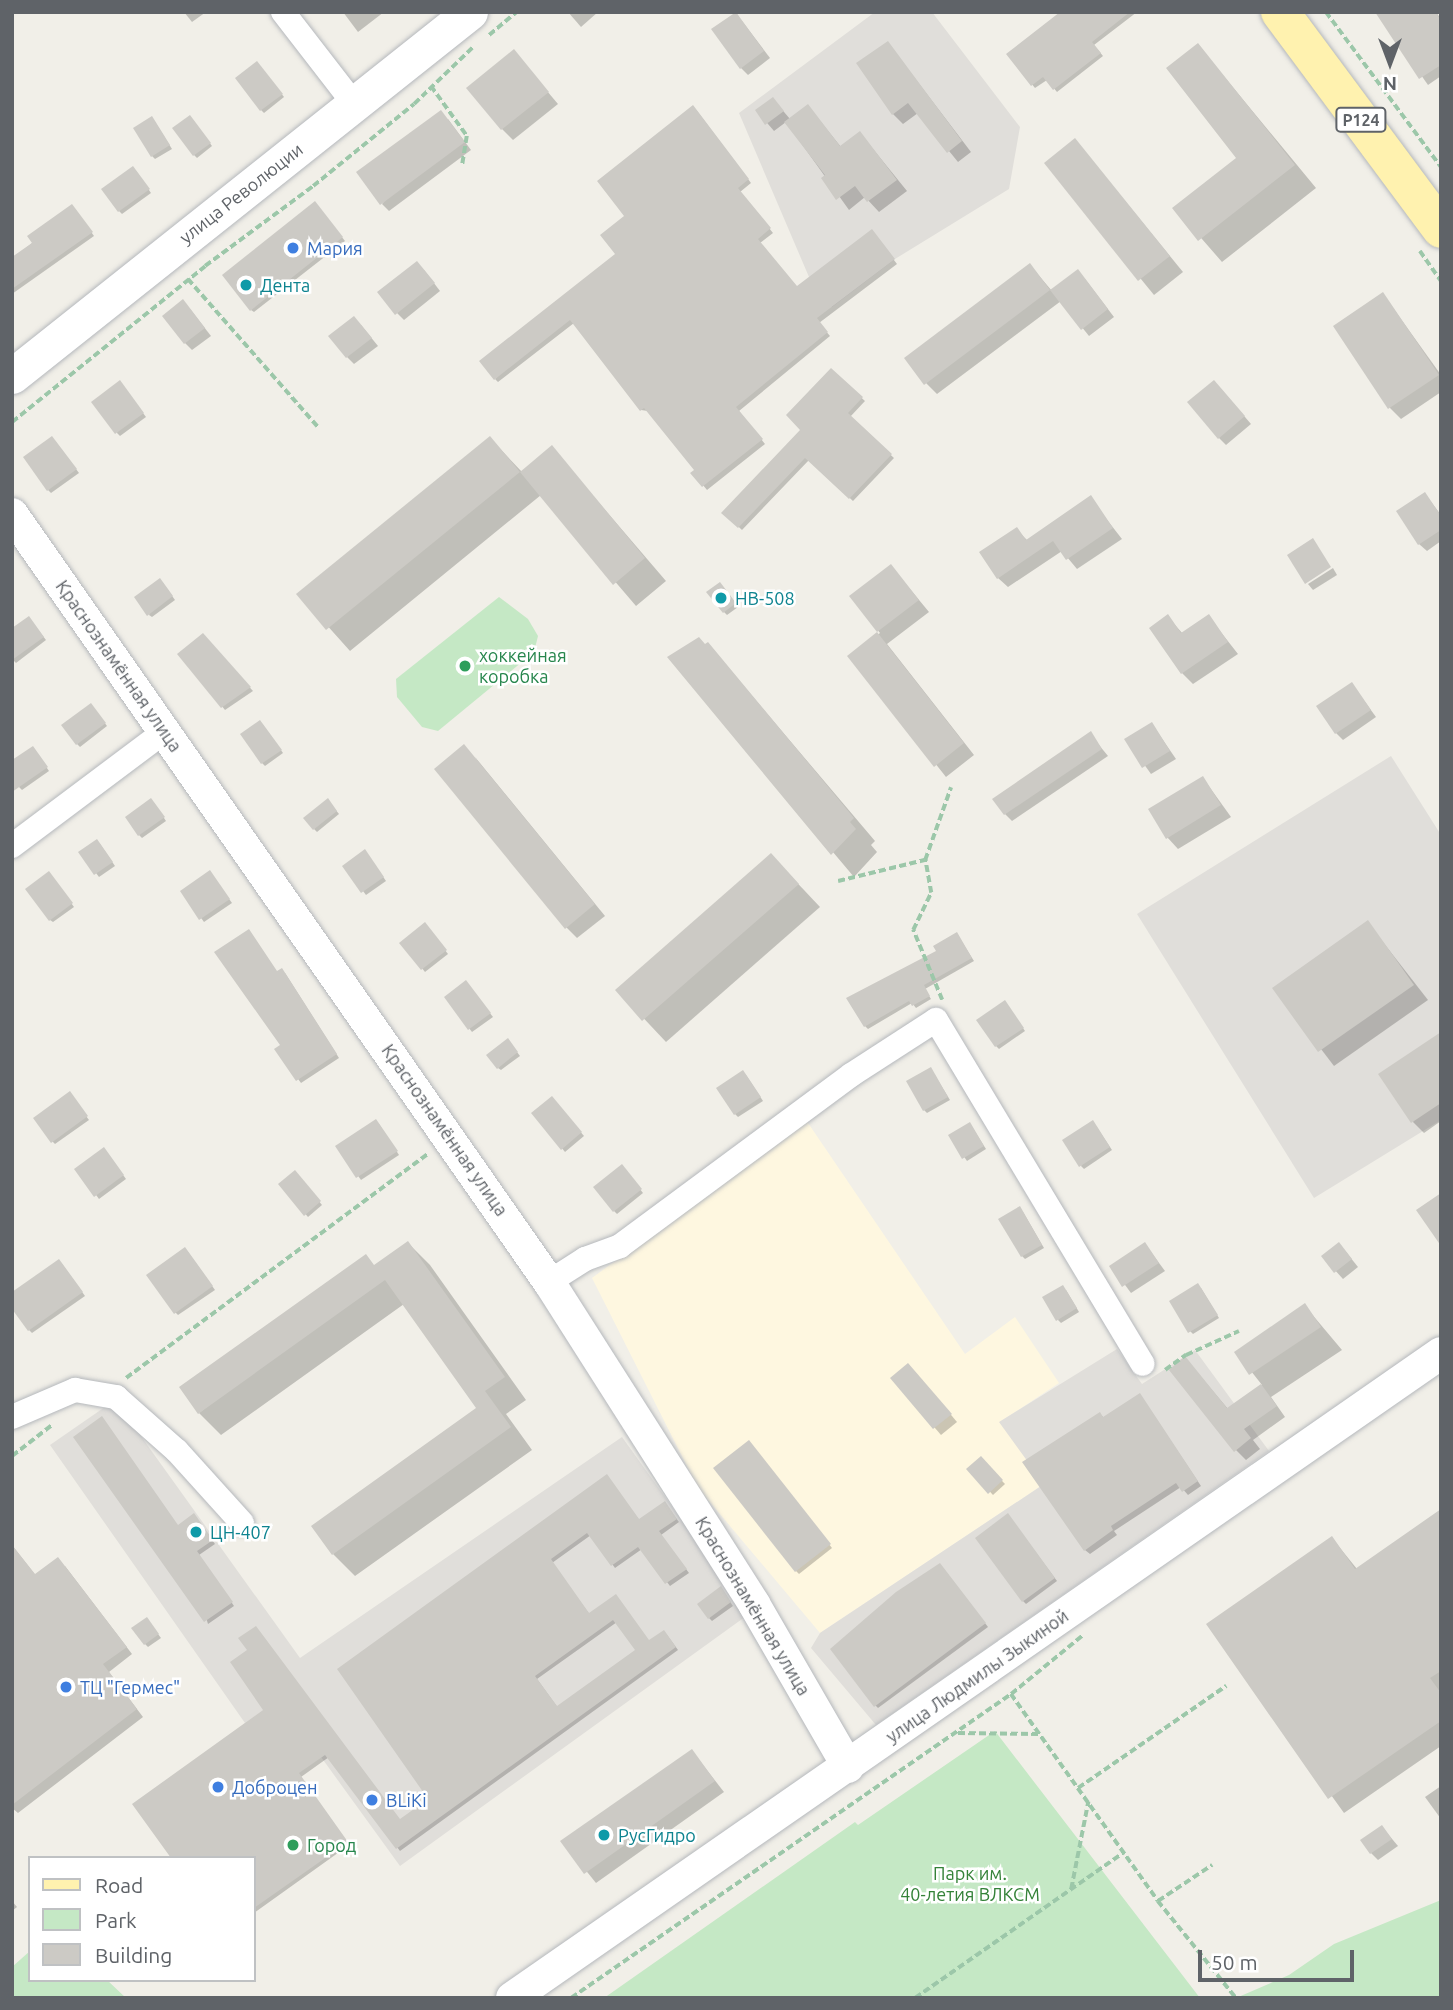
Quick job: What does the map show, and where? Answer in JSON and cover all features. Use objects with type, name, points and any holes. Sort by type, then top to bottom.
[{"type":"main road","name":"Р124","points":[[1280,12],[1441,229]]},
{"type":"main road","name":"улица Революции","points":[[12,376],[354,104],[477,25]]},
{"type":"street","points":[[283,12],[354,104]]},
{"type":"street","name":"Краснознамённая улица","points":[[12,514],[451,1137],[549,1282],[754,1604],[848,1767]]},
{"type":"street","points":[[12,846],[165,731]]},
{"type":"street","points":[[549,1282],[585,1259],[620,1246],[851,1075],[936,1020],[1143,1364]]},
{"type":"street","name":"улица Людмилы Зыкиной","points":[[512,1998],[1441,1353]]},
{"type":"street","points":[[12,1417],[60,1393],[102,1392],[145,1419],[242,1523]]},
{"type":"path","points":[[477,25],[516,12]]},
{"type":"path","points":[[1326,12],[1441,167]]},
{"type":"path","points":[[12,422],[188,279],[313,186],[473,47]]},
{"type":"path","points":[[431,86],[467,136],[462,166]]},
{"type":"path","points":[[188,279],[319,428]]},
{"type":"path","points":[[936,1020],[941,997],[913,930],[931,893],[925,860],[951,787]]},
{"type":"path","points":[[838,881],[925,860]]},
{"type":"path","points":[[102,1392],[181,1340],[451,1137]]},
{"type":"path","points":[[1143,1364],[1165,1370],[1186,1355],[1239,1331]]},
{"type":"path","points":[[571,1998],[1011,1694],[1085,1634]]},
{"type":"path","points":[[1077,1788],[1226,1686]]},
{"type":"path","points":[[1011,1694],[1157,1902],[1236,1998]]},
{"type":"path","points":[[955,1732],[1040,1734]]},
{"type":"path","points":[[1072,1889],[1088,1802]]},
{"type":"path","points":[[915,1998],[1123,1853]]},
{"type":"path","points":[[1157,1902],[1212,1865]]},
{"type":"shaded area","points":[[875,12],[932,12],[1020,127],[1009,189],[895,259],[832,307],[809,277],[739,113]]},
{"type":"shaded area","points":[[1391,756],[1441,835],[1441,1120],[1314,1198],[1137,914]]},
{"type":"shaded area","points":[[806,1120],[965,1354],[1015,1317],[1059,1383],[1000,1422],[1044,1484],[820,1633],[698,1488],[592,1278]]},
{"type":"shaded area","points":[[1117,1349],[1142,1384],[1195,1350],[1269,1451],[876,1725],[811,1648],[820,1633],[1044,1484],[999,1422]]},
{"type":"shaded area","points":[[115,1400],[300,1658],[622,1437],[749,1614],[400,1866],[279,1699],[245,1723],[50,1445]]},
{"type":"green space","name":"хоккейная коробка","points":[[499,597],[528,619],[538,636],[534,652],[438,731],[422,727],[397,697],[396,679]]},
{"type":"green space","name":"Парк им. 40-летия ВЛКСМ","points":[[995,1731],[1200,1998],[604,1998],[855,1822],[858,1825]]},
{"type":"green space","points":[[1441,1900],[1441,1998],[1236,1998],[1289,1975],[1334,1944]]},
{"type":"green space","points":[[28,1953],[28,1982],[109,1982],[126,1998],[12,1998],[12,1967]]},
{"type":"building","points":[[736,12],[764,51],[740,69],[711,29]]},
{"type":"building","points":[[1060,12],[1130,12],[1092,42],[1101,53],[1053,90],[1043,77],[1031,86],[1006,54]]},
{"type":"building","points":[[1375,12],[1435,12],[1441,20],[1441,65],[1419,79]]},
{"type":"building","points":[[888,41],[962,141],[947,153],[908,103],[892,115],[856,63]]},
{"type":"building","points":[[1198,43],[1295,165],[1198,241],[1172,208],[1236,158],[1166,68]]},
{"type":"building","points":[[514,49],[549,92],[501,130],[466,88]]},
{"type":"building","points":[[257,61],[283,94],[260,111],[235,78]]},
{"type":"building","points":[[773,97],[784,111],[765,125],[755,110]]},
{"type":"building","points":[[808,104],[840,146],[860,131],[897,180],[867,202],[855,186],[836,200],[821,178],[825,175],[784,122]]},
{"type":"building","points":[[693,105],[749,179],[738,188],[771,228],[758,239],[797,286],[872,229],[895,259],[817,318],[828,332],[736,407],[763,439],[702,487],[690,473],[694,470],[644,408],[640,411],[570,320],[494,380],[479,361],[615,254],[600,235],[624,216],[597,181]]},
{"type":"building","points":[[441,110],[465,142],[380,205],[356,172]]},
{"type":"building","points":[[190,115],[211,143],[193,156],[172,128]]},
{"type":"building","points":[[152,116],[170,145],[151,157],[133,128]]},
{"type":"building","points":[[1075,138],[1170,256],[1138,281],[1044,163]]},
{"type":"building","points":[[133,166],[150,189],[118,212],[101,189]]},
{"type":"building","name":"Мария","points":[[315,201],[343,237],[250,311],[222,275]]},
{"type":"building","points":[[72,204],[93,232],[12,289],[12,257],[32,243],[27,236]]},
{"type":"building","points":[[417,261],[435,283],[395,315],[377,292]]},
{"type":"building","points":[[1030,263],[1050,290],[924,385],[904,358]]},
{"type":"building","points":[[1078,269],[1108,309],[1081,330],[1050,290]]},
{"type":"building","points":[[1383,292],[1439,375],[1388,409],[1333,326]]},
{"type":"building","points":[[183,299],[205,328],[184,344],[162,316]]},
{"type":"building","points":[[354,316],[372,338],[346,358],[328,336]]},
{"type":"building","points":[[831,368],[863,397],[848,413],[892,454],[849,499],[805,458],[738,528],[721,513],[800,430],[786,415]]},
{"type":"building","points":[[120,380],[144,413],[115,434],[91,402]]},
{"type":"building","points":[[1214,380],[1245,416],[1218,439],[1187,402]]},
{"type":"building","points":[[52,436],[77,469],[47,491],[23,457]]},
{"type":"building","points":[[490,436],[520,472],[326,630],[296,594]]},
{"type":"building","points":[[552,445],[645,558],[613,585],[520,472]]},
{"type":"building","points":[[1425,492],[1441,516],[1441,530],[1418,545],[1396,511]]},
{"type":"building","points":[[1091,495],[1113,528],[1066,560],[1053,541],[997,579],[979,552],[1017,527],[1026,540]]},
{"type":"building","points":[[1313,538],[1331,567],[1305,584],[1287,555]]},
{"type":"building","points":[[891,564],[919,600],[877,632],[849,596]]},
{"type":"building","points":[[160,578],[173,596],[147,616],[134,597]]},
{"type":"building","name":"НВ-508","points":[[720,582],[736,603],[723,613],[706,592]]},
{"type":"building","points":[[1168,614],[1181,633],[1209,614],[1228,642],[1181,674],[1149,628]]},
{"type":"building","points":[[29,616],[44,637],[12,660],[12,628]]},
{"type":"building","points":[[877,632],[964,743],[934,767],[847,656]]},
{"type":"building","points":[[203,633],[251,687],[221,708],[177,654]]},
{"type":"building","points":[[699,637],[705,644],[708,642],[854,818],[850,822],[856,829],[831,855],[667,657]]},
{"type":"building","points":[[1352,682],[1371,710],[1335,734],[1316,706]]},
{"type":"building","points":[[91,703],[106,723],[76,745],[61,725]]},
{"type":"building","points":[[260,720],[282,750],[261,764],[240,734]]},
{"type":"building","points":[[1152,722],[1170,751],[1142,768],[1124,739]]},
{"type":"building","points":[[1091,731],[1102,749],[1004,815],[992,799]]},
{"type":"building","points":[[464,744],[595,904],[565,929],[434,769]]},
{"type":"building","points":[[33,746],[48,767],[12,792],[12,760]]},
{"type":"building","points":[[1203,776],[1221,805],[1166,839],[1148,809]]},
{"type":"building","points":[[151,798],[165,817],[138,836],[125,817]]},
{"type":"building","points":[[328,798],[337,811],[313,830],[303,818]]},
{"type":"building","points":[[97,839],[113,862],[94,875],[78,852]]},
{"type":"building","points":[[365,849],[384,877],[361,893],[342,866]]},
{"type":"building","points":[[771,853],[799,884],[642,1021],[615,990]]},
{"type":"building","points":[[210,870],[230,899],[199,920],[180,891]]},
{"type":"building","points":[[49,871],[73,903],[49,921],[25,889]]},
{"type":"building","points":[[1368,920],[1414,985],[1318,1052],[1272,988]]},
{"type":"building","points":[[425,922],[447,950],[421,970],[399,943]]},
{"type":"building","points":[[249,929],[277,971],[282,968],[337,1054],[296,1081],[274,1049],[280,1045],[214,952]]},
{"type":"building","points":[[957,932],[972,958],[924,985],[930,996],[912,1006],[909,1001],[864,1027],[846,998],[936,951],[933,946]]},
{"type":"building","points":[[466,980],[491,1013],[468,1030],[444,997]]},
{"type":"building","points":[[1005,1000],[1024,1028],[995,1047],[976,1020]]},
{"type":"building","points":[[1441,1032],[1441,1103],[1411,1123],[1378,1074]]},
{"type":"building","points":[[508,1038],[518,1052],[497,1069],[486,1055]]},
{"type":"building","points":[[931,1067],[948,1097],[923,1111],[906,1081]]},
{"type":"building","points":[[743,1070],[761,1097],[734,1115],[716,1088]]},
{"type":"building","points":[[70,1091],[88,1116],[51,1143],[33,1118]]},
{"type":"building","points":[[552,1096],[582,1132],[561,1150],[531,1113]]},
{"type":"building","points":[[376,1119],[398,1151],[356,1178],[335,1146]]},
{"type":"building","points":[[1093,1120],[1110,1147],[1079,1167],[1062,1140]]},
{"type":"building","points":[[970,1122],[984,1146],[962,1159],[948,1135]]},
{"type":"building","points":[[104,1147],[124,1175],[94,1197],[74,1169]]},
{"type":"building","points":[[622,1164],[642,1189],[613,1212],[593,1187]]},
{"type":"building","points":[[295,1170],[321,1201],[304,1216],[278,1184]]},
{"type":"building","points":[[1441,1193],[1441,1246],[1416,1210]]},
{"type":"building","points":[[1020,1206],[1042,1245],[1021,1257],[998,1219]]},
{"type":"building","points":[[408,1241],[505,1377],[485,1391],[511,1427],[332,1555],[311,1526],[476,1408],[385,1280],[198,1414],[179,1387],[366,1254],[374,1265]]},
{"type":"building","points":[[1145,1242],[1159,1263],[1122,1287],[1109,1266]]},
{"type":"building","points":[[1339,1242],[1352,1259],[1334,1273],[1321,1256]]},
{"type":"building","points":[[185,1247],[213,1286],[174,1314],[146,1275]]},
{"type":"building","points":[[59,1259],[83,1292],[28,1331],[12,1309],[12,1292]]},
{"type":"building","points":[[1198,1283],[1218,1315],[1188,1333],[1169,1301]]},
{"type":"building","points":[[1063,1285],[1077,1308],[1056,1321],[1042,1297]]},
{"type":"building","points":[[1305,1303],[1321,1327],[1249,1375],[1234,1352]]},
{"type":"building","points":[[1185,1356],[1227,1408],[1261,1384],[1277,1406],[1244,1429],[1251,1438],[1234,1452],[1169,1370]]},
{"type":"building","points":[[908,1363],[952,1414],[933,1429],[890,1378]]},
{"type":"building","points":[[1140,1393],[1198,1481],[1182,1492],[1176,1483],[1111,1526],[1113,1530],[1084,1551],[1022,1462],[1100,1412],[1103,1417]]},
{"type":"building","points":[[102,1416],[178,1525],[194,1513],[213,1540],[197,1551],[233,1602],[204,1622],[73,1437]]},
{"type":"building","points":[[749,1440],[831,1544],[795,1572],[713,1468]]},
{"type":"building","points":[[981,1456],[1003,1480],[988,1494],[966,1469]]},
{"type":"building","points":[[607,1474],[639,1519],[665,1501],[677,1519],[659,1531],[687,1569],[665,1584],[638,1547],[611,1566],[587,1533],[551,1559],[589,1613],[616,1594],[649,1640],[664,1630],[676,1647],[396,1849],[325,1755],[299,1773],[348,1842],[256,1907],[256,1856],[170,1856],[132,1804],[263,1710],[230,1662],[247,1650],[238,1638],[256,1626],[400,1819],[428,1799],[337,1669]],"holes":[[[613,1620],[635,1650],[557,1706],[535,1676]]]},
{"type":"building","points":[[1441,1509],[1441,1671],[1430,1678],[1441,1693],[1441,1721],[1328,1799],[1206,1624],[1332,1536],[1355,1569]]},
{"type":"building","points":[[1008,1513],[1055,1578],[1022,1602],[975,1538]]},
{"type":"building","name":"ТЦ \"Гермес\"","points":[[12,1545],[35,1574],[58,1557],[127,1647],[103,1664],[137,1709],[12,1805]]},
{"type":"building","points":[[940,1563],[986,1623],[874,1707],[830,1649],[896,1592]]},
{"type":"building","points":[[721,1586],[731,1602],[708,1619],[697,1604]]},
{"type":"building","points":[[147,1617],[159,1634],[144,1645],[131,1628]]},
{"type":"building","points":[[692,1749],[715,1781],[584,1874],[560,1841]]},
{"type":"building","points":[[1382,1825],[1392,1839],[1370,1854],[1360,1840]]},
{"type":"place","name":"Мария","points":[[293,248]]},
{"type":"place","name":"Дента","points":[[246,285]]},
{"type":"place","name":"НВ-508","points":[[721,598]]},
{"type":"place","name":"хоккейная коробка","points":[[465,666]]},
{"type":"place","name":"ЦН-407","points":[[196,1532]]},
{"type":"place","name":"ТЦ \"Гермес\"","points":[[66,1687]]},
{"type":"place","name":"Доброцен","points":[[218,1787]]},
{"type":"place","name":"BLiKi","points":[[372,1800]]},
{"type":"place","name":"РусГидро","points":[[604,1835]]},
{"type":"place","name":"Город","points":[[293,1845]]}]
